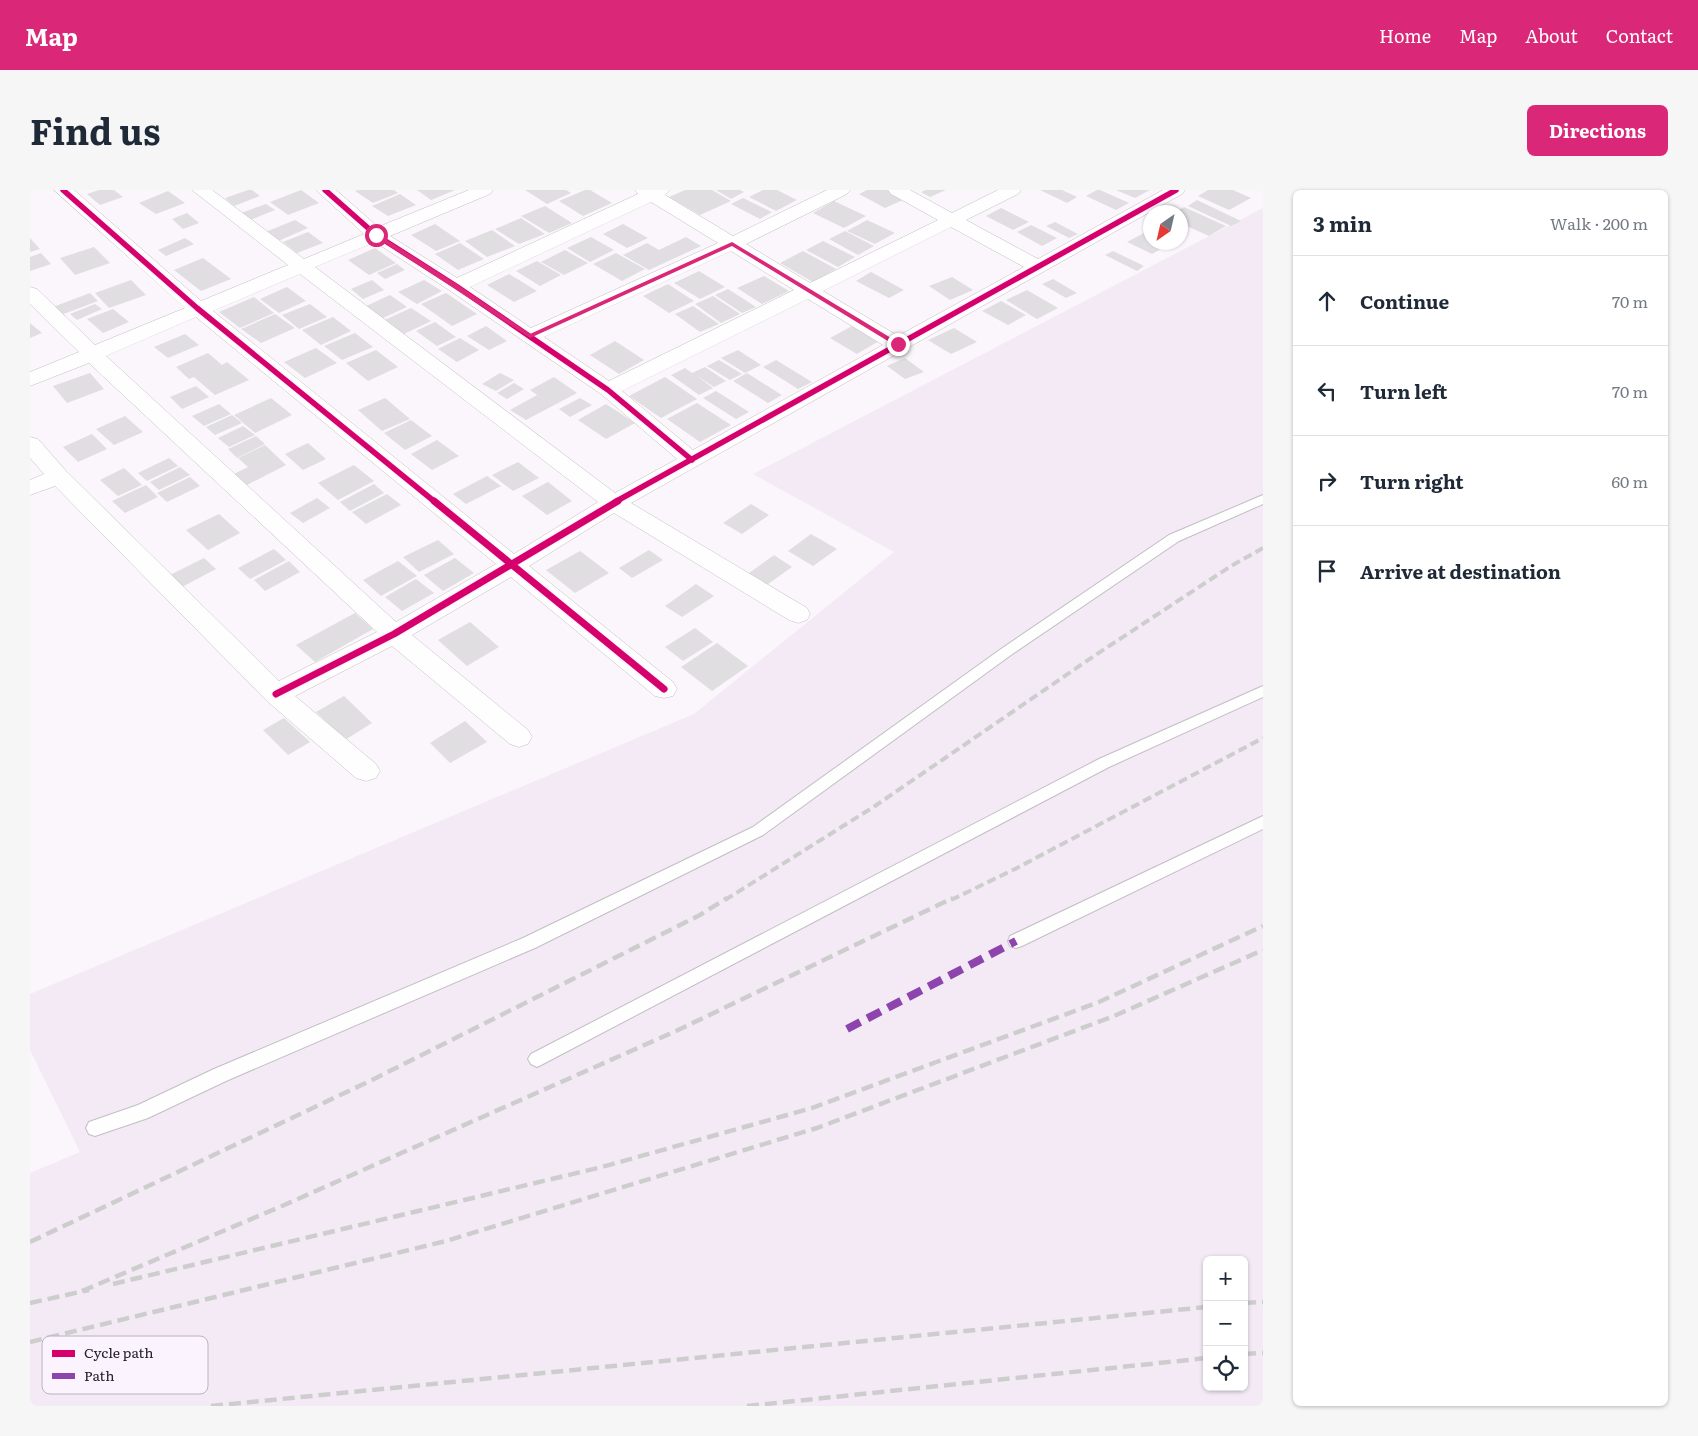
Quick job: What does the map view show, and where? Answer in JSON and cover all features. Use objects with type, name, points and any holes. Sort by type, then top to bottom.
[{"type":"street","points":[[63,190],[197,308],[664,689]]},
{"type":"street","points":[[201,190],[300,267],[614,503],[798,614]]},
{"type":"street","points":[[30,380],[197,308],[484,190]]},
{"type":"street","points":[[530,336],[732,244],[842,190]]},
{"type":"street","points":[[898,190],[1038,267]]},
{"type":"street","points":[[608,390],[1012,190]]},
{"type":"street","points":[[456,286],[652,191],[732,244],[898,344]]},
{"type":"street","points":[[276,694],[394,634],[614,503],[1038,267],[1170,191]]},
{"type":"street","points":[[333,192],[376,235],[456,286],[608,390],[692,460]]},
{"type":"street","points":[[30,293],[92,354],[394,634],[519,737]]},
{"type":"street","points":[[30,444],[58,476],[276,694],[366,771]]},
{"type":"street","points":[[30,488],[58,476]]},
{"type":"lane","points":[[95,1128],[142,1112],[220,1075],[529,943],[758,831],[1006,652],[1174,538],[1263,499]]},
{"type":"lane","points":[[537,1059],[1104,763],[1263,691]]},
{"type":"lane","points":[[1016,941],[1263,822]]},
{"type":"shaded area","points":[[1263,208],[1263,1406],[30,1406],[30,1173],[80,1152],[30,1050],[30,994],[694,714],[894,552],[753,474],[1182,250],[1188,250],[1188,247]]},
{"type":"building","points":[[99,190],[114,190],[123,197],[100,205],[87,194]]},
{"type":"building","points":[[252,190],[260,196],[234,206],[225,198]]},
{"type":"building","points":[[301,190],[319,203],[288,215],[270,202]]},
{"type":"building","points":[[394,190],[398,193],[373,203],[355,191]]},
{"type":"building","points":[[417,190],[455,190],[431,200]]},
{"type":"building","points":[[525,190],[566,190],[571,193],[547,204]]},
{"type":"building","points":[[585,190],[590,190],[612,203],[583,216],[559,201]]},
{"type":"building","points":[[685,190],[712,190],[731,201],[700,215],[669,197]]},
{"type":"building","points":[[716,190],[740,190],[744,192],[731,199]]},
{"type":"building","points":[[763,190],[777,190],[797,200],[776,211],[749,197]]},
{"type":"building","points":[[867,190],[888,190],[905,199],[885,208],[859,194]]},
{"type":"building","points":[[926,190],[946,190],[930,197],[921,192]]},
{"type":"building","points":[[1040,190],[1062,190],[1077,197],[1067,203]]},
{"type":"building","points":[[1097,190],[1129,203],[1116,210],[1086,196]]},
{"type":"building","points":[[1116,190],[1150,190],[1135,198]]},
{"type":"building","points":[[1208,190],[1233,190],[1251,198],[1229,210],[1198,196]]},
{"type":"building","points":[[168,191],[185,203],[156,214],[139,203]]},
{"type":"building","points":[[400,194],[416,205],[388,216],[372,206]]},
{"type":"building","points":[[743,198],[772,212],[760,219],[731,204]]},
{"type":"building","points":[[1197,200],[1241,221],[1231,226],[1188,206]]},
{"type":"building","points":[[834,201],[866,216],[844,228],[813,213]]},
{"type":"building","points":[[266,204],[275,210],[250,220],[241,213]]},
{"type":"building","points":[[545,206],[572,223],[549,233],[521,216]]},
{"type":"building","points":[[1001,208],[1029,222],[1013,230],[986,216]]},
{"type":"building","points":[[1188,209],[1226,226],[1209,236],[1188,227]]},
{"type":"building","points":[[187,213],[199,223],[183,229],[172,219]]},
{"type":"building","points":[[521,218],[545,234],[519,244],[495,229]]},
{"type":"building","points":[[295,220],[308,228],[276,242],[263,233]]},
{"type":"building","points":[[867,220],[895,233],[875,244],[847,231]]},
{"type":"building","points":[[1055,222],[1078,234],[1069,238],[1046,226]]},
{"type":"building","points":[[435,224],[460,241],[436,251],[411,235]]},
{"type":"building","points":[[623,224],[648,238],[627,248],[603,234]]},
{"type":"building","points":[[1031,225],[1057,238],[1042,246],[1017,232]]},
{"type":"building","points":[[492,230],[515,246],[487,257],[465,241]]},
{"type":"building","points":[[845,231],[874,246],[858,255],[829,239]]},
{"type":"building","points":[[308,232],[323,243],[297,253],[283,242]]},
{"type":"building","points":[[1143,234],[1143,250],[1127,242]]},
{"type":"building","points":[[591,237],[614,250],[590,262],[567,248]]},
{"type":"building","points":[[686,237],[701,246],[649,270],[623,255],[647,243],[659,250]]},
{"type":"building","points":[[30,238],[40,249],[30,252]]},
{"type":"building","points":[[185,238],[194,244],[166,256],[158,250]]},
{"type":"building","points":[[823,241],[855,257],[838,267],[806,250]]},
{"type":"building","points":[[460,243],[484,259],[458,270],[435,254]]},
{"type":"building","points":[[94,247],[110,263],[75,275],[60,258]]},
{"type":"building","points":[[375,248],[396,263],[369,275],[348,260]]},
{"type":"building","points":[[565,250],[588,263],[564,275],[541,262]]},
{"type":"building","points":[[1144,250],[1159,250],[1152,254]]},
{"type":"building","points":[[803,251],[836,269],[813,282],[780,263]]},
{"type":"building","points":[[1113,251],[1144,266],[1137,271],[1105,255]]},
{"type":"building","points":[[41,253],[51,264],[30,271],[30,257]]},
{"type":"building","points":[[616,253],[645,269],[622,281],[593,264]]},
{"type":"building","points":[[203,258],[231,279],[201,291],[174,270]]},
{"type":"building","points":[[537,261],[561,275],[540,286],[516,271]]},
{"type":"building","points":[[397,264],[405,270],[385,279],[377,273]]},
{"type":"building","points":[[699,271],[725,287],[700,299],[674,283]]},
{"type":"building","points":[[871,272],[904,290],[889,298],[856,281]]},
{"type":"building","points":[[509,274],[537,291],[514,302],[487,285]]},
{"type":"building","points":[[764,276],[789,291],[762,304],[737,288]]},
{"type":"building","points":[[952,277],[973,290],[950,300],[929,286]]},
{"type":"building","points":[[1053,279],[1077,293],[1066,298],[1042,284]]},
{"type":"building","points":[[131,280],[146,295],[109,308],[95,293]]},
{"type":"building","points":[[372,280],[384,290],[363,299],[351,289]]},
{"type":"building","points":[[424,280],[442,291],[417,304],[398,292]]},
{"type":"building","points":[[668,284],[694,301],[669,313],[643,296]]},
{"type":"building","points":[[287,287],[306,301],[279,313],[260,299]]},
{"type":"building","points":[[728,289],[756,307],[742,313],[715,295]]},
{"type":"building","points":[[1027,290],[1058,308],[1037,319],[1006,300]]},
{"type":"building","points":[[90,293],[98,301],[61,315],[53,307]]},
{"type":"building","points":[[446,293],[477,314],[452,326],[421,304]]},
{"type":"building","points":[[390,295],[407,307],[383,318],[366,306]]},
{"type":"building","points":[[713,296],[740,314],[721,323],[695,304]]},
{"type":"building","points":[[254,297],[274,313],[240,328],[219,312]]},
{"type":"building","points":[[1001,301],[1026,315],[1008,325],[982,311]]},
{"type":"building","points":[[95,304],[102,309],[77,320],[70,314]]},
{"type":"building","points":[[310,304],[327,317],[299,329],[282,315]]},
{"type":"building","points":[[693,306],[719,324],[700,332],[675,314]]},
{"type":"building","points":[[411,308],[431,321],[400,336],[380,322]]},
{"type":"building","points":[[113,309],[129,322],[103,333],[87,319]]},
{"type":"building","points":[[275,314],[295,328],[261,343],[241,329]]},
{"type":"building","points":[[333,317],[351,331],[321,345],[302,330]]},
{"type":"building","points":[[435,322],[456,337],[437,346],[416,331]]},
{"type":"building","points":[[30,323],[42,333],[30,338]]},
{"type":"building","points":[[486,326],[507,341],[489,350],[467,336]]},
{"type":"building","points":[[852,326],[879,341],[857,354],[830,338]]},
{"type":"building","points":[[954,328],[977,342],[951,354],[928,340]]},
{"type":"building","points":[[355,333],[373,347],[342,360],[324,346]]},
{"type":"building","points":[[185,334],[199,345],[168,358],[154,347]]},
{"type":"building","points":[[460,338],[479,350],[457,362],[438,349]]},
{"type":"building","points":[[615,341],[644,360],[619,374],[590,355]]},
{"type":"building","points":[[316,348],[337,363],[305,378],[284,362]]},
{"type":"building","points":[[376,350],[398,367],[368,381],[346,363]]},
{"type":"building","points":[[738,350],[761,365],[745,373],[721,358]]},
{"type":"building","points":[[208,353],[222,365],[227,362],[249,380],[215,395],[194,377],[189,379],[176,367]]},
{"type":"building","points":[[905,358],[924,372],[905,379],[887,366]]},
{"type":"building","points":[[719,360],[742,374],[730,380],[707,366]]},
{"type":"building","points":[[776,360],[812,382],[798,389],[763,367]]},
{"type":"building","points":[[705,367],[726,381],[714,387],[696,375],[713,388],[699,395],[671,375],[685,368],[692,373]]},
{"type":"building","points":[[90,373],[104,389],[67,403],[53,386]]},
{"type":"building","points":[[500,373],[514,380],[496,391],[482,384]]},
{"type":"building","points":[[747,373],[782,395],[768,403],[733,381]]},
{"type":"building","points":[[554,377],[577,393],[526,420],[510,410],[537,395],[550,404],[530,390]]},
{"type":"building","points":[[665,377],[697,399],[661,418],[629,396]]},
{"type":"building","points":[[514,383],[524,389],[507,399],[497,393]]},
{"type":"building","points":[[196,386],[209,397],[182,409],[170,397]]},
{"type":"building","points":[[716,391],[749,412],[736,419],[703,398]]},
{"type":"building","points":[[271,398],[292,415],[255,433],[234,415]]},
{"type":"building","points":[[385,398],[410,419],[382,431],[358,410]]},
{"type":"building","points":[[580,398],[592,405],[570,417],[559,409]]},
{"type":"building","points":[[697,403],[731,425],[700,442],[667,419]]},
{"type":"building","points":[[219,404],[231,414],[204,426],[192,416]]},
{"type":"building","points":[[606,404],[635,423],[606,439],[578,420]]},
{"type":"building","points":[[232,415],[242,423],[215,435],[206,427]]},
{"type":"building","points":[[125,416],[143,432],[114,445],[96,429]]},
{"type":"building","points":[[411,420],[432,436],[405,450],[384,433]]},
{"type":"building","points":[[243,426],[255,435],[229,447],[218,438]]},
{"type":"building","points":[[92,434],[107,449],[78,462],[63,447]]},
{"type":"building","points":[[256,436],[265,444],[237,458],[228,449]]},
{"type":"building","points":[[437,440],[459,456],[432,470],[411,454]]},
{"type":"building","points":[[308,443],[326,459],[303,470],[285,454]]},
{"type":"building","points":[[265,445],[286,465],[245,486],[232,475],[248,467],[238,458]]},
{"type":"building","points":[[169,458],[178,466],[147,481],[138,473]]},
{"type":"building","points":[[518,462],[539,478],[513,491],[492,475]]},
{"type":"building","points":[[354,465],[374,481],[338,500],[318,483]]},
{"type":"building","points":[[180,467],[190,475],[159,490],[150,482]]},
{"type":"building","points":[[124,468],[142,485],[118,496],[100,480]]},
{"type":"building","points":[[487,476],[501,486],[466,504],[453,494]]},
{"type":"building","points":[[190,477],[200,486],[167,502],[157,493]]},
{"type":"building","points":[[548,482],[572,501],[547,515],[522,496]]},
{"type":"building","points":[[374,484],[384,493],[350,511],[340,502]]},
{"type":"building","points":[[146,485],[158,497],[125,513],[112,501]]},
{"type":"building","points":[[387,494],[401,505],[366,524],[352,512]]},
{"type":"building","points":[[317,498],[330,508],[303,523],[290,513]]},
{"type":"building","points":[[751,504],[769,515],[742,534],[723,523]]},
{"type":"building","points":[[219,514],[240,533],[208,550],[186,530]]},
{"type":"building","points":[[811,534],[837,549],[813,566],[788,551]]},
{"type":"building","points":[[438,540],[454,554],[419,572],[403,557]]},
{"type":"building","points":[[274,549],[286,560],[250,579],[238,568]]},
{"type":"building","points":[[649,550],[663,560],[632,578],[619,568]]},
{"type":"building","points":[[580,551],[609,573],[575,593],[546,570]]},
{"type":"building","points":[[774,555],[792,567],[764,587],[745,576]]},
{"type":"building","points":[[204,558],[216,569],[180,588],[168,576]]},
{"type":"building","points":[[455,558],[474,573],[443,591],[424,575]]},
{"type":"building","points":[[289,561],[300,572],[265,591],[254,580]]},
{"type":"building","points":[[398,561],[417,576],[381,596],[363,580]]},
{"type":"building","points":[[416,579],[434,593],[402,611],[385,597]]},
{"type":"building","points":[[696,584],[714,596],[682,617],[665,606]]},
{"type":"building","points":[[355,613],[373,629],[315,662],[296,645]]},
{"type":"building","points":[[470,622],[499,647],[467,666],[438,640]]},
{"type":"building","points":[[695,628],[713,642],[683,661],[665,647]]},
{"type":"building","points":[[717,643],[748,666],[712,691],[681,667]]},
{"type":"building","points":[[344,696],[372,723],[345,740],[316,712]]},
{"type":"building","points":[[284,718],[310,742],[288,755],[263,730]]},
{"type":"building","points":[[465,721],[487,742],[450,763],[430,743]]},
{"type":"railway","points":[[725,900],[875,806],[1094,656],[1231,566],[1263,548]]},
{"type":"railway","points":[[951,900],[1015,869],[1263,738]]},
{"type":"railway","points":[[30,1242],[374,1079],[700,915],[727,898]]},
{"type":"railway","points":[[82,1291],[282,1206],[676,1031],[953,898]]},
{"type":"railway","points":[[113,1284],[602,1167],[812,1108],[1099,1002],[1263,926]]},
{"type":"railway","points":[[55,1336],[446,1241],[817,1128],[1114,1016],[1263,950]]},
{"type":"railway","points":[[30,1303],[89,1290]]},
{"type":"railway","points":[[1248,1303],[1263,1302]]},
{"type":"railway","points":[[211,1406],[1203,1307]]},
{"type":"railway","points":[[30,1342],[42,1339]]},
{"type":"railway","points":[[1248,1354],[1263,1353]]},
{"type":"railway","points":[[747,1406],[1203,1358]]},
{"type":"marked path","points":[[847,1029],[1016,941]]},
{"type":"cycle path","points":[[63,190],[197,308],[664,689]]},
{"type":"cycle path","points":[[325,190],[376,235],[456,286],[608,390],[692,460]]},
{"type":"cycle path","points":[[276,694],[394,634],[614,503],[1176,190]]},
{"type":"route","points":[[376,235],[530,336],[732,244],[898,344]]}]
